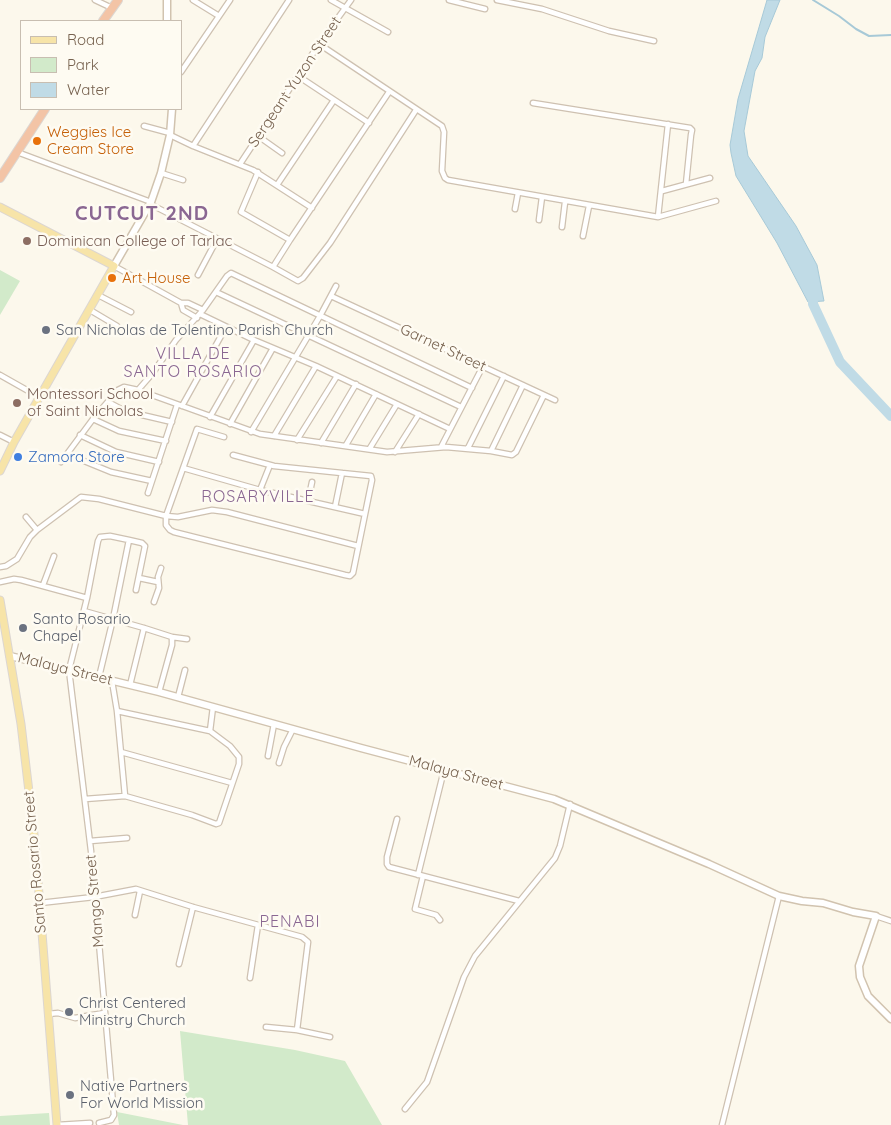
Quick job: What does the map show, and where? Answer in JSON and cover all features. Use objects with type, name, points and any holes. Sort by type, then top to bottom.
[{"type":"highway","points":[[104,20],[118,0]]},
{"type":"highway","points":[[0,178],[43,110]]},
{"type":"main road","points":[[0,207],[114,266],[39,397],[0,471]]},
{"type":"main road","name":"Santo Rosario Street","points":[[0,600],[26,765],[40,903],[57,1125]]},
{"type":"street","points":[[95,0],[112,8]]},
{"type":"street","points":[[167,0],[167,20]]},
{"type":"street","points":[[193,0],[219,16]]},
{"type":"street","points":[[182,71],[230,0]]},
{"type":"street","points":[[193,146],[289,0]]},
{"type":"street","points":[[331,0],[388,32]]},
{"type":"street","name":"Sergeant Yuzon Street","points":[[240,164],[319,44],[351,0]]},
{"type":"street","points":[[449,0],[486,9]]},
{"type":"street","points":[[497,0],[542,9],[654,42]]},
{"type":"street","points":[[319,44],[444,128],[442,171],[445,178],[452,181],[658,217],[716,201]]},
{"type":"street","points":[[298,76],[369,123]]},
{"type":"street","points":[[274,267],[389,92]]},
{"type":"street","points":[[277,185],[334,100]]},
{"type":"street","points":[[533,103],[690,128],[692,130],[686,184]]},
{"type":"street","points":[[172,110],[170,134],[161,173],[151,203],[114,266],[181,303],[188,302],[200,314]]},
{"type":"street","points":[[17,152],[151,203],[298,281],[303,278],[330,243],[416,110]]},
{"type":"street","points":[[658,217],[668,124]]},
{"type":"street","points":[[144,126],[170,134],[193,146],[258,172],[312,208]]},
{"type":"street","points":[[258,136],[282,153]]},
{"type":"street","points":[[258,172],[240,212],[290,240]]},
{"type":"street","points":[[161,173],[183,180]]},
{"type":"street","points":[[662,191],[710,178]]},
{"type":"street","points":[[515,209],[518,193]]},
{"type":"street","points":[[539,220],[542,197]]},
{"type":"street","points":[[562,227],[565,202]]},
{"type":"street","points":[[583,236],[589,206]]},
{"type":"street","points":[[198,275],[215,243],[206,236],[207,233]]},
{"type":"street","points":[[138,390],[231,273],[472,388]]},
{"type":"street","points":[[251,432],[336,286]]},
{"type":"street","points":[[216,292],[462,408]]},
{"type":"street","points":[[98,295],[132,312]]},
{"type":"street","name":"Garnet Street","points":[[331,296],[555,400]]},
{"type":"street","points":[[181,303],[183,310],[200,314],[254,340],[356,384],[450,429]]},
{"type":"street","points":[[90,310],[117,326]]},
{"type":"street","points":[[148,493],[179,405],[226,327]]},
{"type":"street","points":[[210,416],[254,340]]},
{"type":"street","points":[[230,424],[274,348]]},
{"type":"street","points":[[274,436],[316,366]]},
{"type":"street","points":[[441,447],[483,366]]},
{"type":"street","points":[[0,375],[39,397]]},
{"type":"street","points":[[297,440],[337,376]]},
{"type":"street","points":[[468,448],[504,376]]},
{"type":"street","points":[[321,443],[356,384]]},
{"type":"street","points":[[491,451],[523,385]]},
{"type":"street","points":[[61,462],[92,419],[121,388],[138,390],[251,432],[297,440],[395,452],[441,447],[468,448],[514,454],[544,395]]},
{"type":"street","points":[[346,445],[376,394]]},
{"type":"street","points":[[108,402],[125,411],[172,422]]},
{"type":"street","points":[[370,448],[397,404]]},
{"type":"street","points":[[395,452],[419,414]]},
{"type":"street","points":[[92,419],[119,431],[166,441]]},
{"type":"street","points":[[224,437],[197,430],[166,516],[166,525],[174,532],[350,576],[353,573],[372,477],[368,475],[270,465],[233,455]]},
{"type":"street","points":[[0,435],[14,442]]},
{"type":"street","points":[[80,435],[116,452],[159,462]]},
{"type":"street","points":[[67,454],[111,472],[152,481]]},
{"type":"street","points":[[260,490],[270,465]]},
{"type":"street","points":[[183,468],[260,490],[365,514]]},
{"type":"street","points":[[335,507],[342,472]]},
{"type":"street","points":[[308,501],[312,482]]},
{"type":"street","points":[[0,567],[17,560],[30,537],[37,530],[81,497],[99,499],[166,516],[178,517],[212,510],[227,512],[358,546]]},
{"type":"street","points":[[26,517],[37,530]]},
{"type":"street","points":[[69,670],[100,537],[110,536],[142,543],[146,546],[136,590]]},
{"type":"street","points":[[99,677],[129,540]]},
{"type":"street","points":[[43,585],[54,556]]},
{"type":"street","points":[[154,602],[161,568]]},
{"type":"street","points":[[139,578],[158,582]]},
{"type":"street","points":[[0,582],[14,579],[87,598]]},
{"type":"street","points":[[84,611],[172,637],[187,639]]},
{"type":"street","points":[[130,685],[144,628]]},
{"type":"street","points":[[159,692],[172,645],[172,637]]},
{"type":"street","name":"Malaya Street","points":[[10,656],[178,697],[570,804],[779,896],[823,903],[891,921]]},
{"type":"street","name":"Mango Street","points":[[69,670],[90,841],[114,1115],[111,1120],[99,1123]]},
{"type":"street","points":[[178,697],[184,670]]},
{"type":"street","points":[[112,680],[117,711],[125,796]]},
{"type":"street","points":[[210,731],[213,707]]},
{"type":"street","points":[[84,799],[125,796],[192,815],[216,824],[219,823],[239,764],[239,757],[223,740],[210,731],[117,711]]},
{"type":"street","points":[[268,756],[274,724]]},
{"type":"street","points":[[279,763],[293,729]]},
{"type":"street","points":[[121,752],[232,783]]},
{"type":"street","points":[[440,920],[436,915],[415,909],[420,875],[444,770]]},
{"type":"street","points":[[405,1109],[426,1082],[464,977],[475,956],[556,858],[570,804]]},
{"type":"street","points":[[397,819],[386,857],[387,864],[394,868],[520,901]]},
{"type":"street","points":[[90,841],[127,838]]},
{"type":"street","points":[[40,903],[94,897],[127,890],[140,891],[307,939],[297,1030]]},
{"type":"street","points":[[135,914],[140,891]]},
{"type":"street","points":[[722,1125],[779,896]]},
{"type":"street","points":[[179,964],[193,907]]},
{"type":"street","points":[[876,916],[859,966],[860,977],[868,996],[891,1019]]},
{"type":"street","points":[[250,978],[258,925]]},
{"type":"street","points":[[48,1014],[58,1013],[66,1017],[75,1018],[104,1013]]},
{"type":"street","points":[[266,1027],[297,1030],[330,1037]]},
{"type":"street","points":[[57,1125],[90,1123]]},
{"type":"green space","points":[[0,270],[20,281],[0,315]]},
{"type":"green space","points":[[180,1031],[295,1050],[345,1061],[382,1125],[188,1125]]},
{"type":"green space","points":[[117,1112],[183,1125],[119,1125]]},
{"type":"green space","points":[[49,1113],[50,1125],[0,1125],[0,1116]]},
{"type":"water","points":[[767,0],[780,0],[765,37],[762,58],[755,71],[744,131],[748,156],[796,226],[817,265],[824,301],[808,302],[777,243],[736,176],[731,153],[730,145],[738,99]]},
{"type":"waterway","points":[[813,0],[869,36],[891,35]]},
{"type":"waterway","points":[[813,288],[813,304],[840,362],[891,416]]},
{"type":"place","name":"Weggies Ice Cream Store","points":[[37,141]]},
{"type":"place","name":"Dominican College of Tarlac","points":[[27,241]]},
{"type":"place","name":"Art House","points":[[112,278]]},
{"type":"place","name":"San Nicholas de Tolentino Parish Church","points":[[46,330]]},
{"type":"place","name":"Montessori School of Saint Nicholas","points":[[17,403]]},
{"type":"place","name":"Zamora Store","points":[[18,457]]},
{"type":"place","name":"Santo Rosario Chapel","points":[[23,628]]},
{"type":"place","name":"Christ Centered Ministry Church","points":[[69,1012]]},
{"type":"place","name":"Native Partners For World Mission","points":[[70,1095]]},
{"type":"district","name":"CUTCUT 2ND","points":[[142,214]]},
{"type":"district","name":"VILLA DE SANTO ROSARIO","points":[[193,363]]},
{"type":"district","name":"ROSARYVILLE","points":[[258,497]]},
{"type":"district","name":"PENABI","points":[[290,922]]}]
